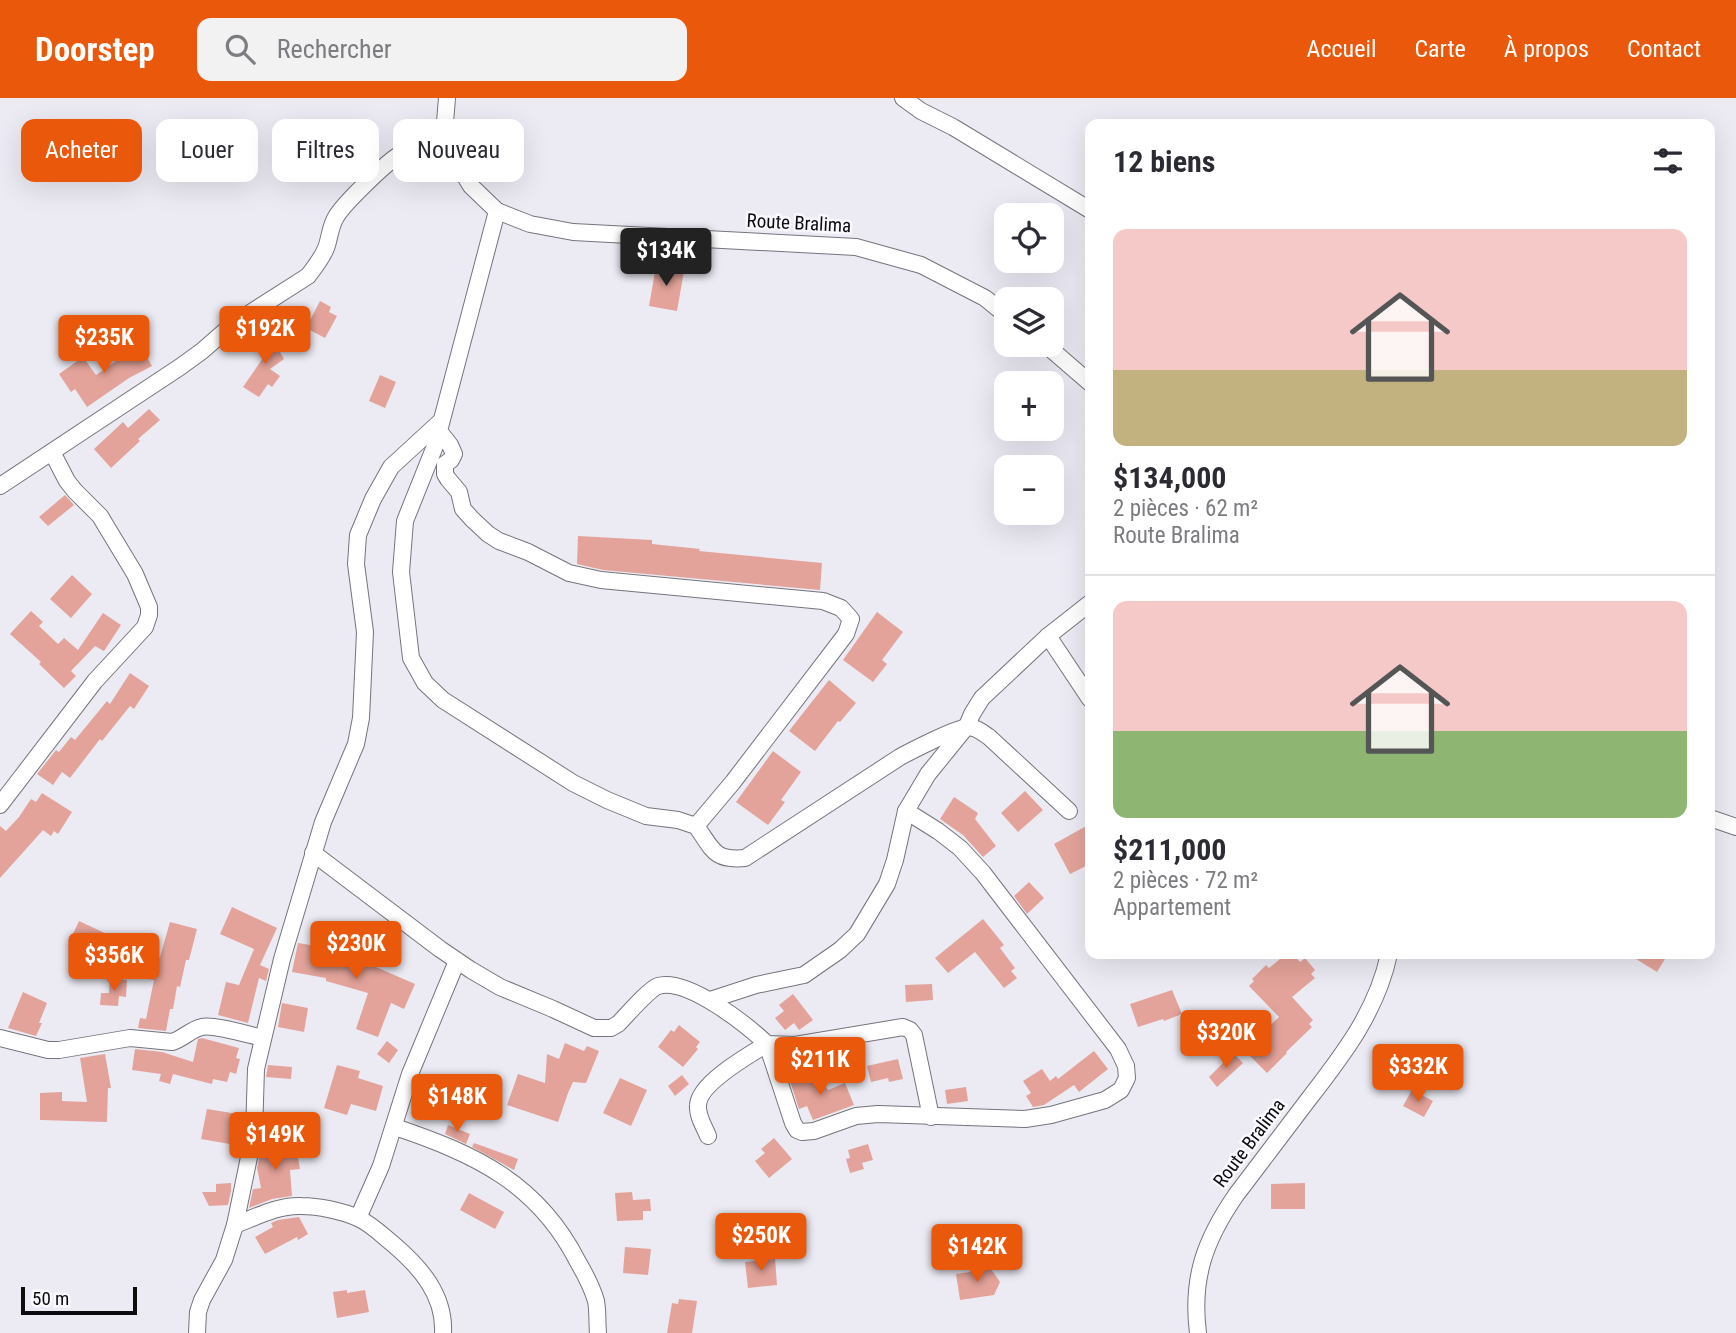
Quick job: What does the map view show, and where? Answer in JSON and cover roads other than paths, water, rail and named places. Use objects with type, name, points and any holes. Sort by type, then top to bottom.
[{"type":"street","name":"Route Bralima","points":[[445,119],[447,98]]},
{"type":"street","points":[[903,98],[1085,207]]},
{"type":"street","points":[[0,486],[180,367],[233,324],[308,276],[326,249],[335,218],[393,158]]},
{"type":"street","name":"Route Bralima","points":[[469,182],[497,211],[530,224],[573,232],[856,247],[921,265],[994,305]]},
{"type":"street","points":[[497,211],[435,446],[405,521],[401,572],[411,659],[425,683],[443,700],[573,783],[646,816],[678,820],[696,826],[712,849],[726,859],[745,858],[900,757],[967,726],[989,737],[1069,811]]},
{"type":"street","points":[[1060,357],[1085,379]]},
{"type":"street","points":[[440,426],[454,454],[452,460],[445,464],[445,474],[459,492],[467,514],[499,541],[569,573],[601,579],[823,601],[841,608],[851,619],[846,634],[696,826]]},
{"type":"street","points":[[197,1333],[198,1312],[202,1300],[224,1260],[235,1225],[254,1133],[256,1069],[282,959],[323,822],[356,744],[361,718],[365,632],[356,564],[358,535],[373,499],[391,467],[440,426]]},
{"type":"street","points":[[0,805],[95,681],[145,628],[149,615],[149,607],[135,574],[100,516],[67,481],[52,452]]},
{"type":"street","points":[[710,1000],[756,985],[804,975],[840,950],[857,934],[887,884],[906,811],[933,767],[967,726],[982,698],[1048,636],[1085,607]]},
{"type":"street","points":[[1048,636],[1085,692]]},
{"type":"street","points":[[313,853],[457,961],[500,987],[594,1028],[611,1028],[618,1024],[654,988],[661,986],[681,988],[710,1000],[767,1044],[793,1123],[797,1130],[802,1132],[814,1131],[856,1116],[878,1114],[1025,1119],[1051,1115],[1105,1100],[1121,1090],[1127,1078],[1126,1066],[1110,1038],[983,873],[960,848],[906,811]]},
{"type":"street","points":[[1715,820],[1736,827]]},
{"type":"street","name":"Route Bralima","points":[[1198,1333],[1198,1276],[1210,1238],[1236,1195],[1345,1052],[1377,994],[1388,959]]},
{"type":"street","points":[[358,1219],[381,1166],[410,1074],[457,961]]},
{"type":"street","points":[[0,1038],[48,1050],[59,1050],[130,1038],[172,1042],[195,1029],[207,1026],[262,1038]]},
{"type":"street","points":[[708,1136],[698,1113],[698,1101],[702,1092],[719,1076],[767,1044],[795,1045],[903,1027],[914,1035],[931,1117]]},
{"type":"street","points":[[395,1126],[456,1150],[505,1177],[548,1215],[568,1241],[589,1282],[596,1302],[598,1333]]},
{"type":"street","points":[[235,1225],[288,1206],[323,1209],[358,1219],[387,1239],[422,1273],[440,1303],[443,1333]]}]
